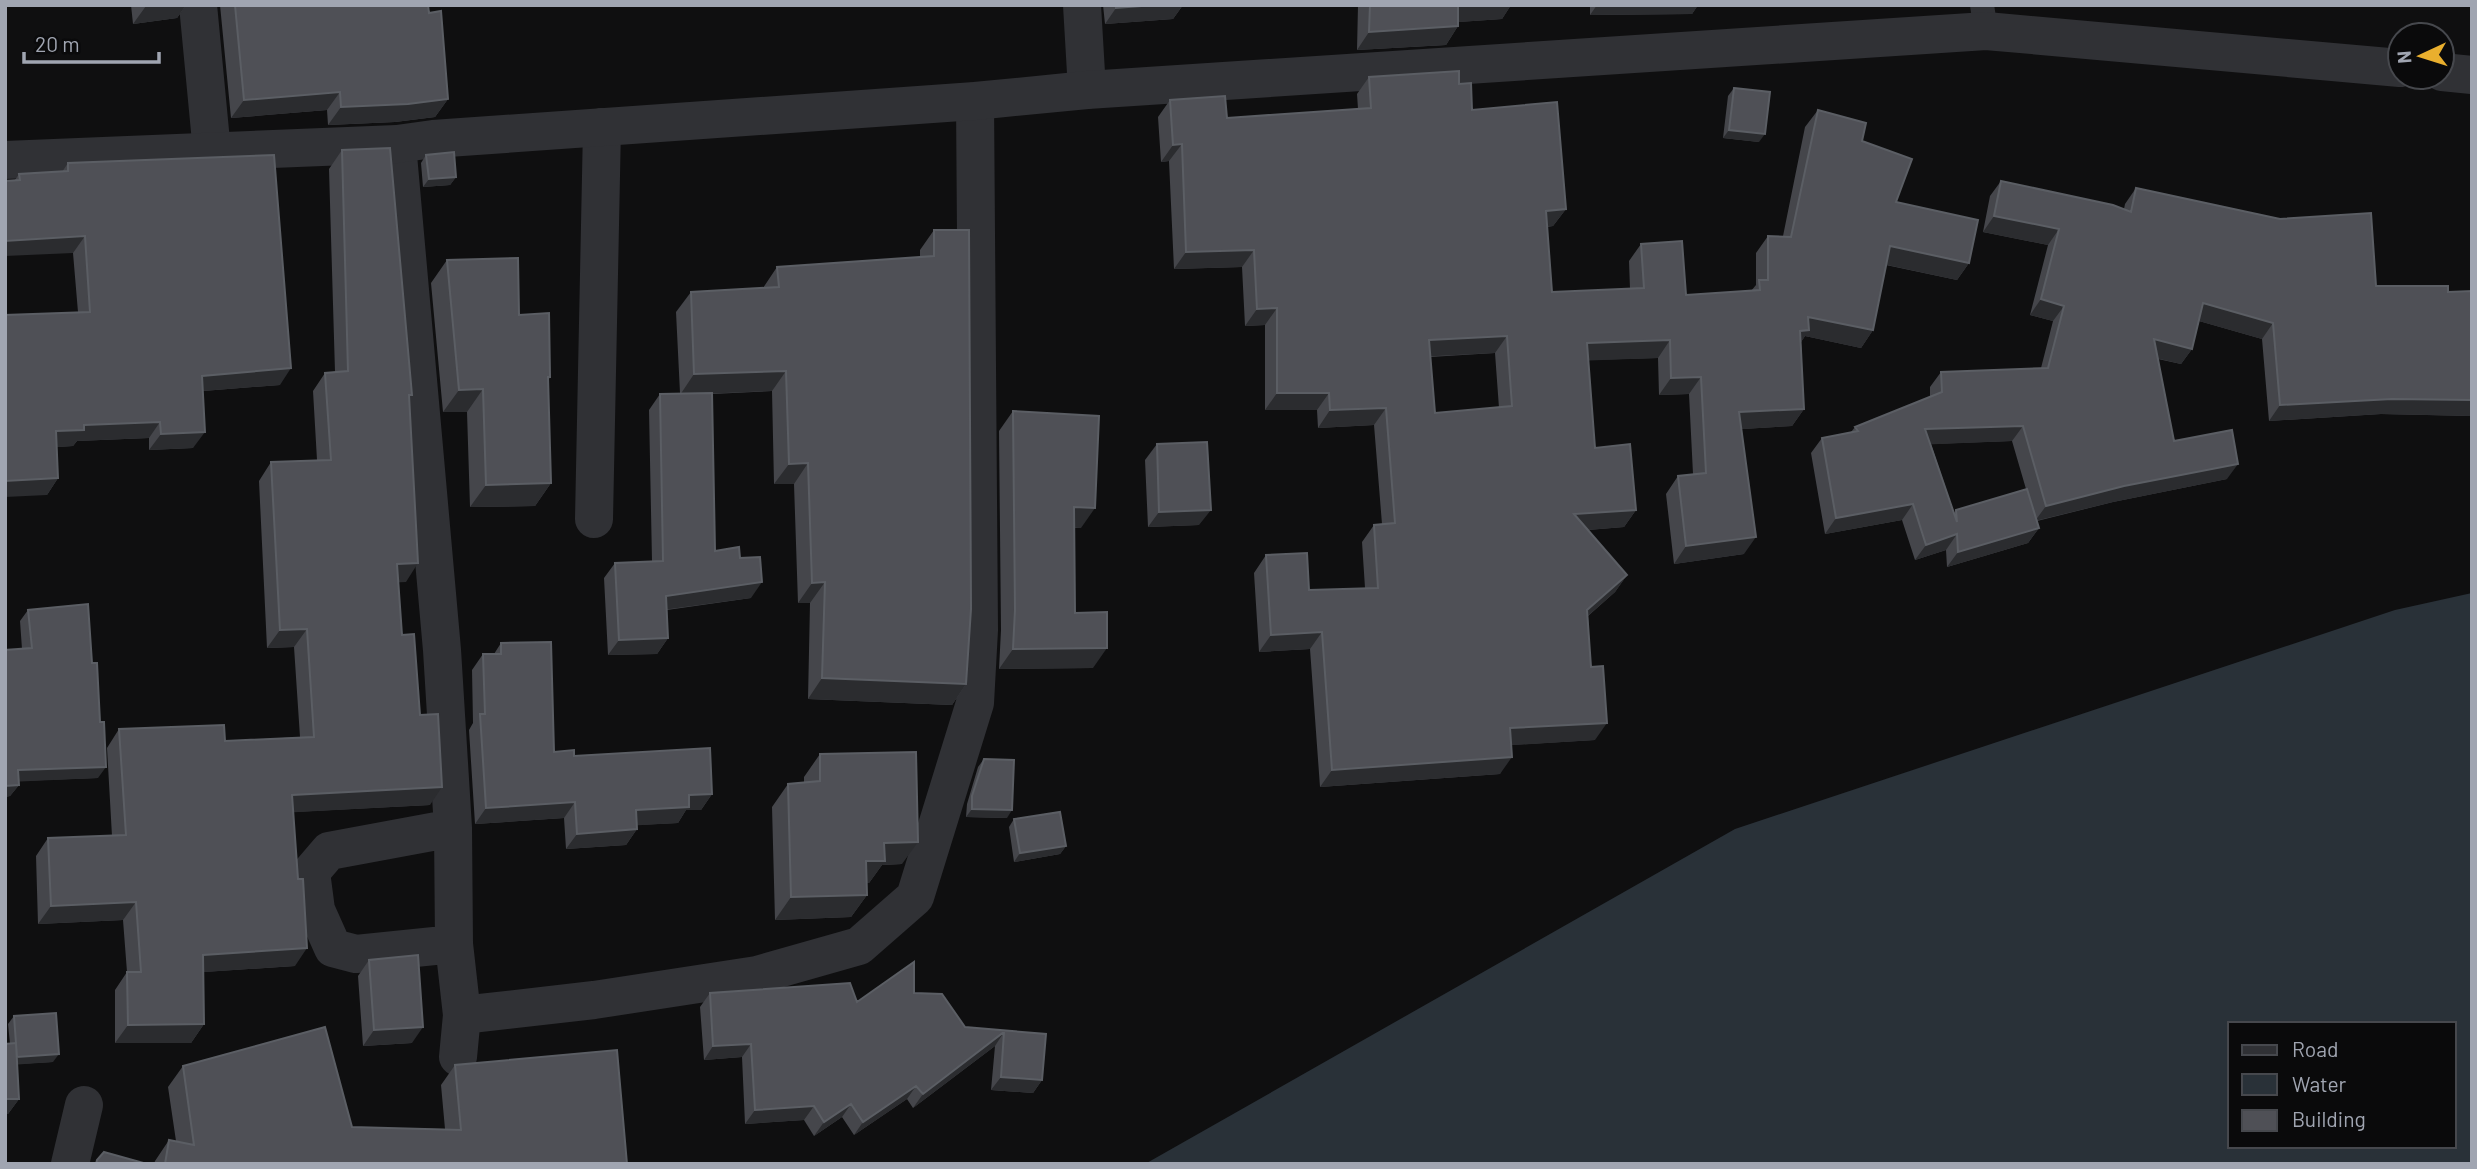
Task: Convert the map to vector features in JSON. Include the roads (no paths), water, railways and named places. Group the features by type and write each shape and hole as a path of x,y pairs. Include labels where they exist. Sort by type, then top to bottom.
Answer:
{"street":[{"path":"198,5 212,152"},
{"path":"1082,5 1087,90"},
{"path":"5,160 397,144 433,139 975,101 1984,18 2386,66"},
{"path":"462,1014 594,1000 757,975 859,946 915,897 975,703 979,630 975,101"},
{"path":"593,519 602,127"},
{"path":"397,144 442,650 453,828 454,944 462,1014 458,1057"},
{"path":"453,828 329,851 311,872 316,911 333,948 356,954 454,944"},
{"path":"71,1164 84,1105"}],"water":[{"path":"2472,593 2472,1164 1145,1164 1735,829 2395,610"}]}
